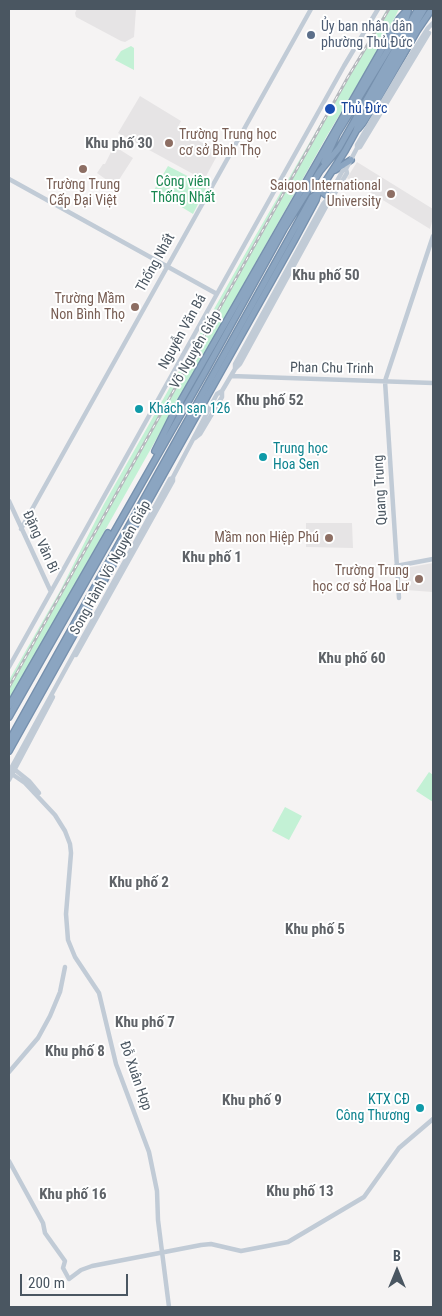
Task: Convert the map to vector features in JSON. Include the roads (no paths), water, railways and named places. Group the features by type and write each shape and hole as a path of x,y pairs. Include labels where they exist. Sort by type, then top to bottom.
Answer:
{"highway":[{"name":"Võ Nguyên Giáp","path":"9,717 284,229 320,170 337,134 405,22 408,9"},
{"name":"Võ Nguyên Giáp","path":"9,706 399,19 408,9"},
{"path":"355,128 418,9"},
{"path":"355,128 424,9"},
{"name":"Võ Nguyên Giáp","path":"320,170 355,128 368,116 417,31 432,9"},
{"name":"Võ Nguyên Giáp","path":"9,751 15,730 312,197 318,192 331,173 355,128"},
{"path":"331,173 351,160"},
{"path":"318,192 330,196"},
{"name":"Võ Nguyên Giáp","path":"12,741 294,242 316,200 318,192"},
{"path":"283,222 284,229"},
{"path":"266,252 273,249"},
{"path":"174,413 174,424"},
{"path":"156,448 163,444"}],"main road":[{"name":"Thống Nhất","path":"21,528 311,9"},
{"name":"Nguyễn Văn Bá","path":"9,667 339,74 378,9"},
{"name":"Song Hành Võ Nguyên Giáp","path":"10,770 29,744 63,677 66,665 170,479 173,478 193,440 200,434 222,397 222,391 240,364 327,205 330,196 335,193 347,173 346,169 357,148 360,148 378,119 433,24"},
{"path":"9,179 217,294"},
{"path":"385,381 433,236"},
{"name":"Phan Chu Trinh","path":"231,376 433,383"},
{"name":"Quang Trung","path":"385,381 399,598"},
{"name":"Đặng Văn Bi","path":"9,501 51,592"},
{"path":"396,566 433,559"},
{"name":"Song Hành Võ Nguyên Giáp","path":"9,780 10,770 64,674"},
{"name":"Đỗ Xuân Hợp","path":"10,770 29,781 46,802 60,822 70,848 66,914 68,940 75,957 99,993 116,1064 149,1152 157,1191 161,1252 169,1307"},
{"path":"9,1072 38,1038 50,1016 60,992 65,966"},
{"path":"9,1161 43,1223 45,1233 65,1261 63,1268 70,1279 81,1270 92,1266 161,1252 211,1244 240,1250 288,1242 364,1197 399,1148 433,1119"}],"railway":[{"path":"9,687 348,77 389,9"}],"place":[{"name":"Ủy ban nhân dân phường Thủ Đức","path":"311,35"},
{"name":"Thủ Đức","path":"330,109"},
{"name":"Trường Trung học cơ sở Bình Thọ","path":"169,143"},
{"name":"Trường Trung Cấp Đại Việt","path":"83,169"},
{"name":"Saigon International University","path":"391,194"},
{"name":"Trường Mầm Non Bình Thọ","path":"135,307"},
{"name":"Khách sạn 126","path":"139,409"},
{"name":"Trung học Hoa Sen","path":"263,457"},
{"name":"Mầm non Hiệp Phú","path":"329,538"},
{"name":"Trường Trung học cơ sở Hoa Lư","path":"419,579"},
{"name":"KTX CĐ Công Thương","path":"420,1108"}],"district":[{"name":"Khu phố 30","path":"119,144"},
{"name":"Khu phố 50","path":"326,276"},
{"name":"Khu phố 52","path":"270,401"},
{"name":"Khu phố 1","path":"212,558"},
{"name":"Khu phố 60","path":"352,659"},
{"name":"Khu phố 2","path":"139,883"},
{"name":"Khu phố 5","path":"315,930"},
{"name":"Khu phố 7","path":"145,1023"},
{"name":"Khu phố 8","path":"75,1052"},
{"name":"Khu phố 9","path":"252,1101"},
{"name":"Khu phố 13","path":"300,1192"},
{"name":"Khu phố 16","path":"73,1195"}],"park label":[{"name":"Công viên Thống Nhất","path":"183,190"}]}
